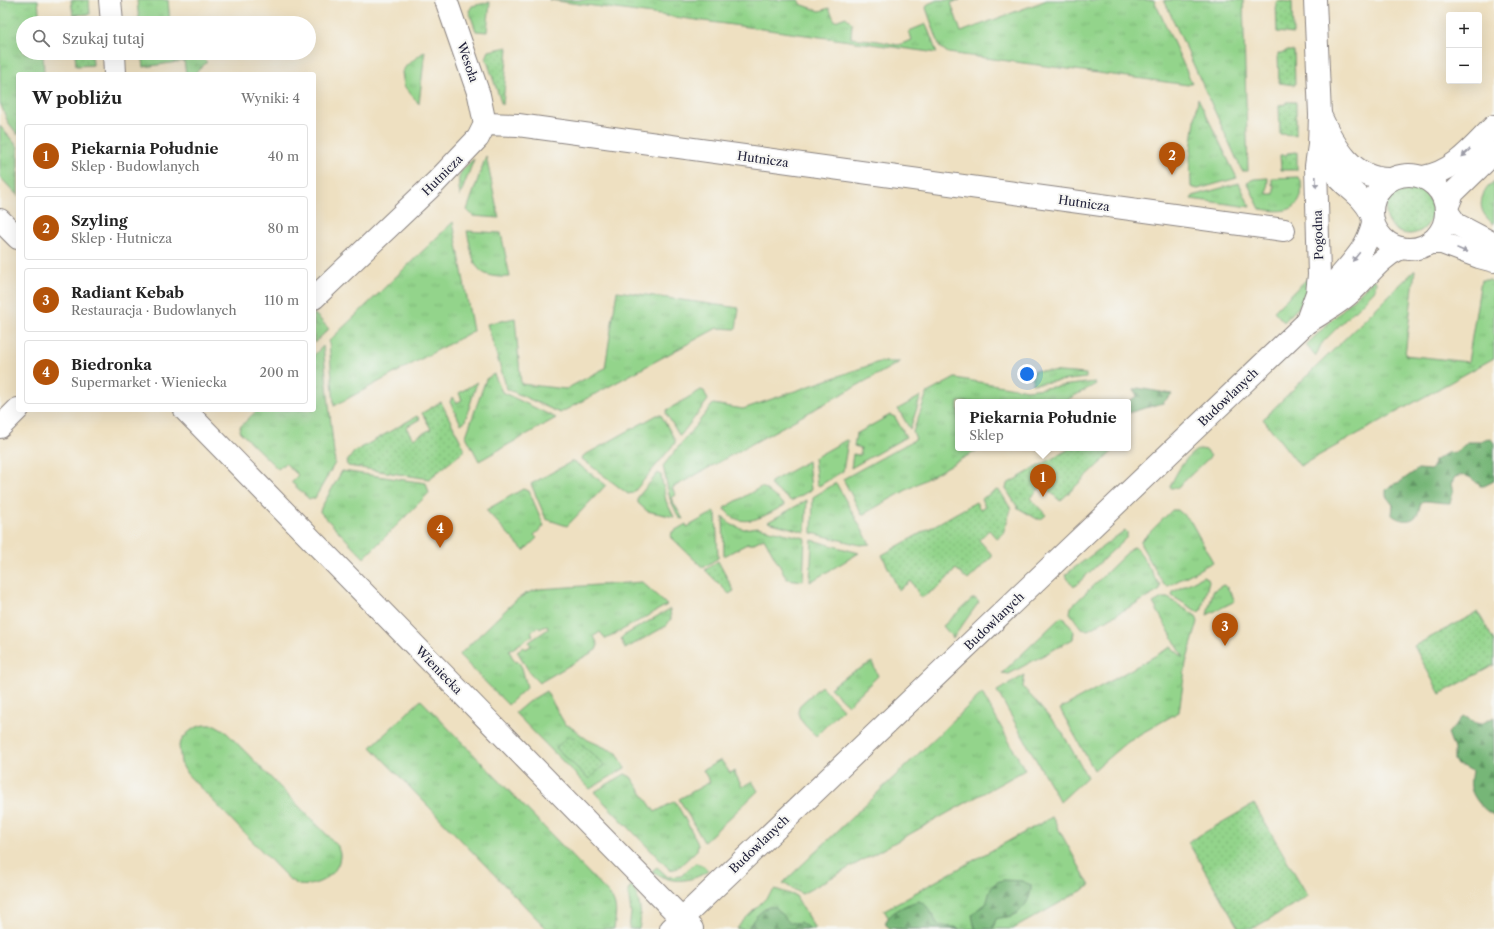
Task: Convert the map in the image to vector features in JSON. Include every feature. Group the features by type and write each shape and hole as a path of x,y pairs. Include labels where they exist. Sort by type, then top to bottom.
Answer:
{"street":[{"path":"110,0 111,16"},
{"name":"Wesoła","path":"446,0 479,95 485,124"},
{"name":"Pogodna","path":"1306,323 1317,293 1319,262 1316,166 1319,145 1320,115 1315,0"},
{"path":"114,60 115,72"},
{"name":"Pogodna","path":"1320,115 1333,141 1344,157 1369,176 1379,180 1390,179"},
{"name":"Hutnicza","path":"316,296 436,182 478,138 485,124 526,126 1284,230"},
{"path":"1423,177 1440,173 1454,165 1494,126"},
{"name":"Pogodna","path":"1319,145 1334,173 1362,199 1372,218"},
{"path":"1494,153 1453,193 1446,210 1442,229 1429,243 1411,249 1401,248 1390,244 1377,232 1372,218 1372,204 1378,190 1390,179 1401,175 1423,177 1440,190 1446,210 1456,224 1494,244"},
{"name":"Budowlanych","path":"1306,323 1332,286 1366,245 1370,235 1372,218"},
{"path":"0,220 16,236"},
{"path":"1429,243 1442,243 1494,261"},
{"name":"Budowlanych","path":"682,925 1306,323 1348,294 1382,259 1401,248"},
{"path":"0,427 16,411"},
{"name":"Wieniecka","path":"191,412 682,925"}],"green space":[{"path":"0,0 38,0 39,16 16,16 16,60 43,60 44,72 16,72 16,132 8,122 0,103"},
{"path":"71,0 89,0 90,14 73,15"},
{"path":"137,0 168,0 169,16 138,16"},
{"path":"550,0 799,0 800,4 820,11 829,8 835,21 846,17 852,23 851,38 898,45 912,40 909,31 926,24 937,53"},
{"path":"937,0 960,0 951,3 961,32 1047,0 1154,0 1192,83 1188,85 948,53 940,47 926,8 928,4"},
{"path":"1164,0 1243,0 1248,171 1242,171"},
{"path":"490,2 487,32 476,31 469,11 472,6"},
{"path":"1276,2 1292,2 1293,34 1277,32"},
{"path":"507,47 502,105 486,58 489,51"},
{"path":"425,51 419,104 404,86 402,72 407,65"},
{"path":"1285,51 1294,51 1295,85 1279,83 1278,53 1285,53"},
{"path":"76,60 93,60 93,65 76,66"},
{"path":"143,60 205,60 207,62 196,72 186,72 184,61 144,67"},
{"path":"1198,98 1237,178 1198,189 1191,187 1190,157"},
{"path":"1286,102 1296,102 1296,135 1280,134 1279,105 1286,104"},
{"path":"0,126 16,145 16,194 0,177"},
{"path":"1297,152 1297,170 1281,170 1280,155 1287,155 1287,153"},
{"path":"486,156 499,218 473,216 467,210"},
{"path":"474,159 460,196 460,174"},
{"path":"1298,177 1301,180 1301,196 1298,202 1290,209 1278,211 1260,209 1247,182 1254,179 1268,178 1267,194 1274,194 1272,178"},
{"path":"1494,181 1494,224 1484,214 1481,202 1485,191"},
{"path":"1239,183 1250,207 1191,199 1193,196"},
{"path":"1404,188 1414,188 1422,192 1428,198 1432,206 1432,216 1428,224 1422,230 1414,234 1404,234 1396,230 1390,224 1386,216 1386,206 1390,198 1396,192"},
{"path":"453,222 473,331 334,406 329,341"},
{"path":"467,231 501,233 510,277 488,275 477,266 471,252"},
{"path":"1415,270 1405,355 1468,362 1481,280 1490,280 1494,284 1494,358 1300,466 1263,419"},
{"path":"1312,274 1308,297 1284,322 1274,311"},
{"path":"1374,279 1376,282 1375,290 1323,342 1315,356 1306,345"},
{"path":"617,291 739,308 736,329 717,328 560,413 507,389 487,324 515,318 521,384 566,389 605,368"},
{"path":"316,315 329,329 316,341"},
{"path":"323,346 335,463 315,498 309,499 291,482 298,475 285,463 278,469 239,431 240,427 255,412 316,412 316,353"},
{"path":"879,362 900,362 672,488 676,495 671,498 683,519 679,518 670,499 663,466 713,404 743,409"},
{"path":"1034,370 1086,374 1086,378 1032,384"},
{"path":"494,374 502,392 556,418 479,461 466,436 486,379"},
{"path":"955,378 1027,390 1095,382 1096,384 1068,399 955,399 955,451 976,451 862,515 843,479 916,439 913,432 927,393"},
{"path":"477,382 465,421 461,424 450,402 452,397 456,403 462,400 459,393"},
{"path":"1138,388 1172,394 1163,403 1131,412 1131,400 1137,396 1134,390"},
{"path":"701,390 704,391 708,400 681,435 679,435 666,413 667,410"},
{"path":"921,396 910,429 898,409"},
{"path":"441,402 464,448 463,452 429,479 348,466 346,463 354,452 417,416 420,419 406,427 413,439 431,429 422,413"},
{"path":"657,415 661,415 675,440 675,443 633,493 628,494 582,459 583,456"},
{"path":"890,415 895,417 906,437 851,468 853,454 860,455 861,448 854,446 856,434"},
{"path":"1487,438 1491,439 1494,443 1494,481 1484,486 1480,486 1469,477 1455,477 1451,484 1453,493 1450,503 1423,501 1416,516 1409,520 1398,519 1392,515 1393,505 1386,496 1386,490 1391,485 1400,482 1418,469 1430,470 1433,468 1434,461 1447,453 1456,452 1468,442 1481,442"},
{"path":"846,440 848,441 843,471 819,486 817,484 814,458"},
{"path":"1200,449 1206,450 1211,456 1178,487 1170,487 1178,471 1186,460 1195,451"},
{"path":"1066,451 1113,451 1060,501 1043,485 1030,498 1046,515 1041,519 1037,519 1018,508 1006,489 1007,484"},
{"path":"808,461 811,490 791,501 770,485 771,482"},
{"path":"571,462 575,462 606,485 567,526 546,519 531,484"},
{"path":"342,471 426,483 429,493 364,558 320,512"},
{"path":"658,473 661,475 666,501 674,517 647,511 638,503 638,497"},
{"path":"836,483 870,544 860,545 812,533 813,497"},
{"path":"761,487 785,505 762,517 745,521 730,515 724,508"},
{"path":"523,489 529,491 544,526 534,535 537,538 524,551 486,510"},
{"path":"997,490 1000,491 1011,509 1003,534 997,539 989,530 979,540 993,556 968,580 956,569 940,586 921,598 911,581 898,590 882,555 976,502 980,509 985,506 981,499"},
{"path":"807,500 805,532 768,522"},
{"path":"1172,510 1178,510 1191,522 1213,562 1168,586 1164,585 1141,545 1141,541"},
{"path":"714,512 716,514 718,558 703,568 671,537 672,532 686,524 687,527"},
{"path":"723,517 732,525 744,529 757,527 805,538 803,581 787,579 764,538 750,545 749,543 724,556"},
{"path":"1125,530 1127,532 1127,537 1074,587 1065,575"},
{"path":"812,540 859,553 810,582"},
{"path":"1133,547 1137,548 1160,586 1159,591 1088,630 1081,628 1070,613 1071,607"},
{"path":"718,561 734,591 729,594 705,570"},
{"path":"1203,576 1208,578 1209,581 1201,611 1198,612 1172,596 1173,592"},
{"path":"642,582 667,605 606,639 600,632 594,636 598,645 596,650 539,683 529,672 517,651 523,647 525,649 531,646 529,642 548,629 547,625 540,629 538,627 531,632 533,635 509,651 515,662 518,661 522,668 527,687 508,705 459,655 515,601 525,594 539,589"},
{"path":"1223,585 1227,587 1235,601 1207,615 1213,591"},
{"path":"1162,598 1168,598 1196,616 1198,622 1186,663 1179,712 1128,741 1094,770 1060,709 1171,647 1184,658 1153,603"},
{"path":"972,599 976,599 979,602 953,638 943,626"},
{"path":"670,609 671,619 666,626 625,649 621,639 623,636"},
{"path":"1478,612 1494,641 1494,665 1440,694 1414,646"},
{"path":"1061,617 1065,618 1074,632 1073,639 1009,674 1002,673"},
{"path":"872,662 878,676 848,705 830,688 846,676"},
{"path":"1025,675 1023,687 1062,732 1087,777 1060,802 997,691"},
{"path":"821,686 843,709 816,736 802,722 798,714 798,709 800,705"},
{"path":"546,691 566,726 568,725 588,740 617,753 625,768 590,789 515,713 528,702"},
{"path":"982,693 1025,770 802,894 783,883"},
{"path":"421,700 609,894 615,906 616,915 614,929 547,929 371,747"},
{"path":"1464,716 1476,723 1481,724 1494,717 1494,815 1483,808 1472,792 1472,771 1457,765 1454,760 1454,749 1448,733"},
{"path":"204,725 215,725 224,730 338,846 340,855 339,862 332,874 320,882 306,885 299,885 289,879 187,774 181,763 179,745 189,732"},
{"path":"567,737 575,738 604,765 589,779 556,748"},
{"path":"721,760 730,773 734,771 742,787 752,781 758,791 704,842 679,799 710,782 703,770"},
{"path":"625,774 631,777 655,812 675,801 698,845 697,850 678,868 670,870 594,792"},
{"path":"1254,804 1308,896 1252,929 1239,929 1188,842"},
{"path":"1052,817 1090,886 1013,929 895,929 884,910"},
{"path":"695,863 703,866 708,871 687,880 672,880 652,871 657,867 668,877 681,876"},
{"path":"1003,880 1022,881 1031,885 1029,899 1023,908 1016,914 1009,917 996,919 993,929 975,929 972,915 986,904 990,889 994,884"},
{"path":"632,885 640,906 641,918 639,929 629,929 631,913 628,891"},
{"path":"775,889 796,896 815,929 737,929 741,923"},
{"path":"919,901 929,909 939,926 955,927 959,929 901,929 889,928 885,924 894,912 904,906"},
{"path":"768,907 776,907 786,919 792,923 800,922 810,929 748,929 756,916"}],"place":[{"name":"Szyling","path":"1172,175"},
{"name":"Piekarnia Południe","path":"1043,497"},
{"name":"Biedronka","path":"440,548"},
{"name":"Radiant Kebab","path":"1225,646"}]}
